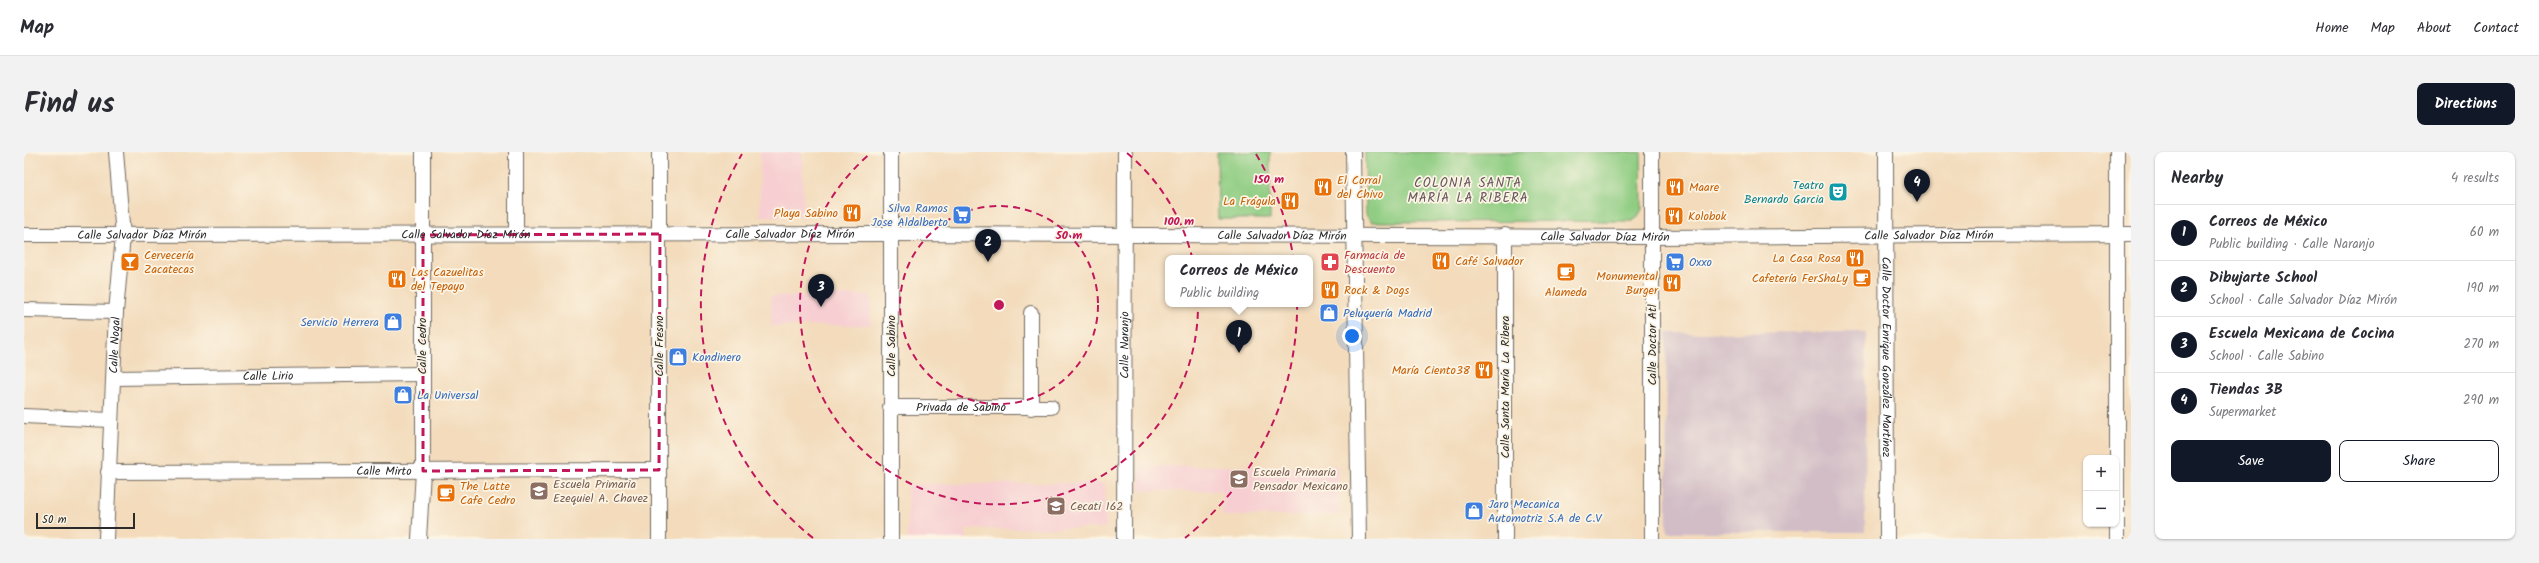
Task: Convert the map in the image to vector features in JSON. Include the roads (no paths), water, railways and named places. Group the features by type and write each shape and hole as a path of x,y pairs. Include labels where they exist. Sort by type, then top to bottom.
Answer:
{"street":[{"name":"Calle Nogal","path":"106,539 110,420 114,378 116,312 123,236 116,152"},
{"name":"Calle Cedro","path":"419,539 424,471 422,374 423,152"},
{"path":"516,152 516,234"},
{"name":"Calle Fresno","path":"659,152 659,539"},
{"name":"Calle Sabino","path":"891,152 890,407 892,539"},
{"name":"Calle Naranjo","path":"1124,539 1125,152"},
{"path":"1354,152 1353,235 1359,539"},
{"name":"Calle Doctor Atl","path":"1652,152 1652,539"},
{"name":"Calle Doctor Enrique González Martínez","path":"1886,152 1887,539"},
{"path":"2117,152 2117,539"},
{"name":"Calle Salvador Díaz Mirón","path":"24,235 423,236 516,234 1125,234 1651,237 2131,234"},
{"name":"Calle Santa María La Ribera","path":"1505,235 1505,539"},
{"path":"24,310 116,312"},
{"path":"1031,313 1031,408"},
{"name":"Calle Lirio","path":"114,378 422,374"},
{"name":"Privada de Sabino","path":"890,407 1050,408"},
{"path":"24,416 110,420"},
{"name":"Calle Mirto","path":"108,472 660,470"}],"place":[{"name":"El Corral del Chivo","path":"1323,187"},
{"name":"Maare","path":"1675,187"},
{"name":"Teatro Bernardo Garcia","path":"1838,192"},
{"name":"La Frágula","path":"1290,201"},
{"name":"Tiendas 3B","path":"1917,202"},
{"name":"Playa Sabino","path":"852,213"},
{"name":"Silva Ramos Jose Aldalberto","path":"962,215"},
{"name":"Kolobok","path":"1674,216"},
{"name":"La Casa Rosa","path":"1855,258"},
{"name":"Café Salvador","path":"1441,261"},
{"name":"Cervecería Zacatecas","path":"130,262"},
{"name":"Dibujarte School","path":"988,262"},
{"name":"Farmacia de Descuento","path":"1330,262"},
{"name":"Oxxo","path":"1675,262"},
{"name":"Alameda","path":"1566,272"},
{"name":"Cafetería FerShaLy","path":"1862,278"},
{"name":"Las Cazuelitas del Tepayo","path":"397,279"},
{"name":"Monumental Burger","path":"1672,283"},
{"name":"Rock & Dogs","path":"1330,290"},
{"name":"Escuela Mexicana de Cocina","path":"821,307"},
{"name":"Peluquería Madrid","path":"1329,313"},
{"name":"Servicio Herrera","path":"393,322"},
{"name":"Correos de México","path":"1239,353"},
{"name":"Kondinero","path":"678,357"},
{"name":"María Ciento38","path":"1484,370"},
{"name":"La Universal","path":"403,395"},
{"name":"Escuela Primaria Pensador Mexicano","path":"1239,479"},
{"name":"Escuela Primaria Ezequiel A. Chavez","path":"539,491"},
{"name":"The Latte Cafe Cedro","path":"446,493"},
{"name":"Cecati 162","path":"1056,506"},
{"name":"Jaro Mecanica Automotriz S.A de C.V","path":"1474,511"}],"district":[{"name":"COLONIA SANTA MARÍA LA RIBERA","path":"1468,190"}]}
